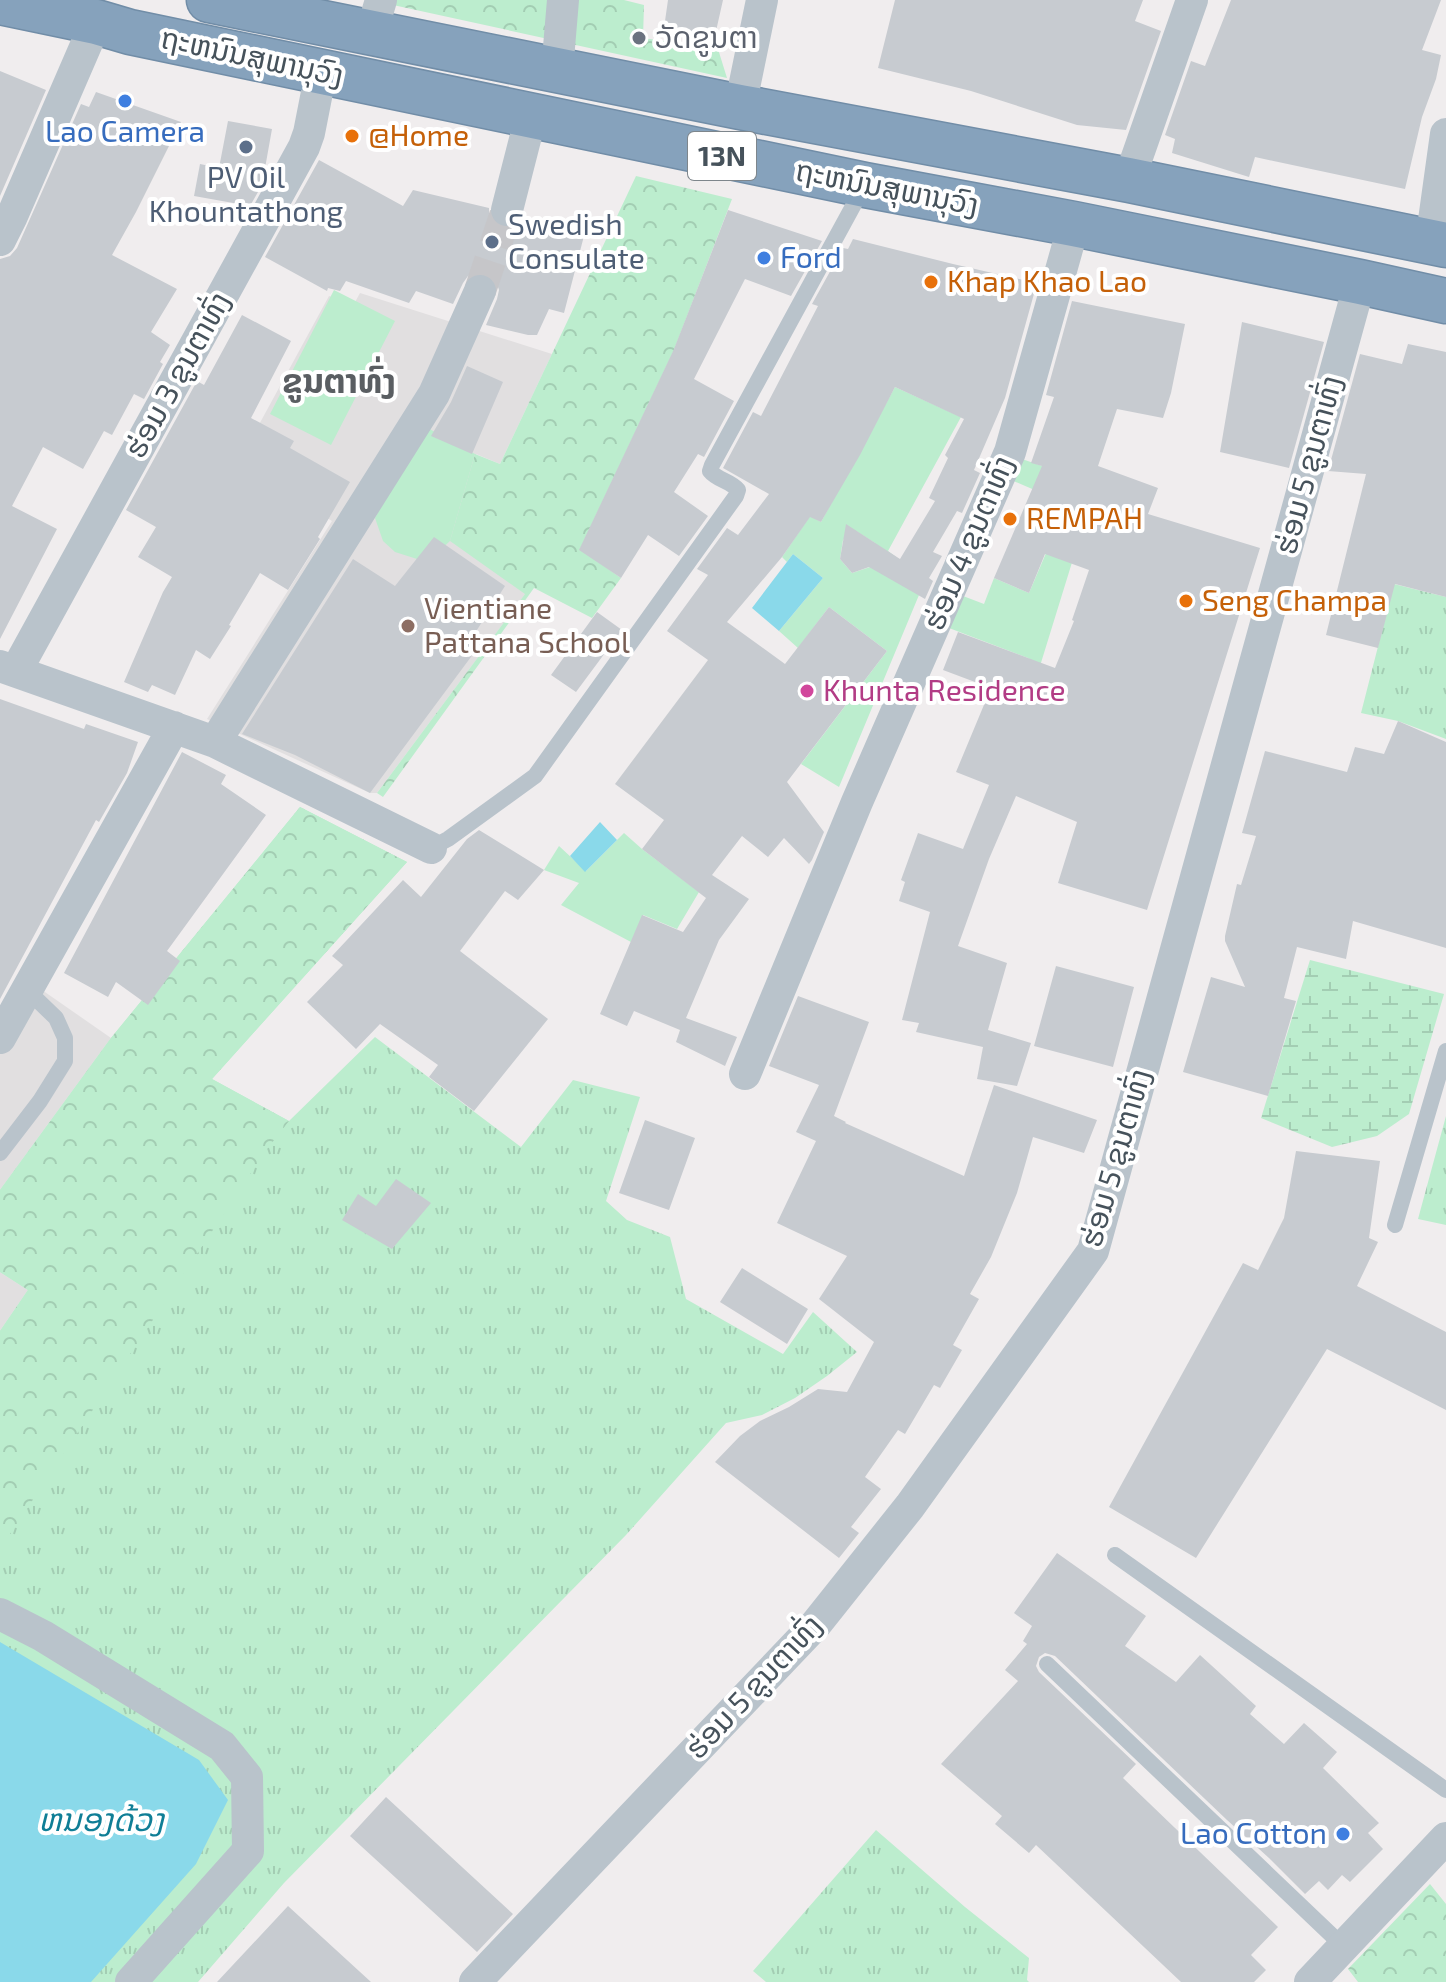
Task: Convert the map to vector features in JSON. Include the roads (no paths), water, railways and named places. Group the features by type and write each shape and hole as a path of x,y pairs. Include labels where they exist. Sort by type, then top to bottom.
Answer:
{"highway":[{"name":"ຖະຫນົນສຸພານຸວົງ","path":"209,0 376,17 557,71 1129,180 1439,244"},
{"name":"ຖະຫນົນສຸພານຸວົງ","path":"0,2 531,116 1446,301"}],"street":[{"path":"557,71 563,0"},
{"path":"740,107 762,0"},
{"path":"1129,180 1192,0"},
{"path":"0,240 96,22"},
{"name":"ຮ່ອມ 3 ຂູນຕາທົ່ງ","path":"8,668 304,147 321,72"},
{"path":"507,210 531,116"},
{"path":"1439,244 1446,134"},
{"name":"ຮ່ອມ 4 ຂູນຕາທົ່ງ","path":"745,1074 857,802 1010,452 1074,224"},
{"name":"ຮ່ອມ 5 ຂູນຕາທົ່ງ","path":"475,1982 816,1624 910,1506 1093,1251 1360,282"},
{"path":"215,742 434,394 480,291"},
{"path":"8,668 215,742 431,848"},
{"path":"0,1038 174,727"},
{"path":"0,1614 43,1636 222,1746 247,1777 248,1851 131,1982"},
{"path":"1310,1982 1446,1838"}],"lane":[{"path":"431,848 535,776 736,496 738,490 735,486 714,475 710,471 712,465 865,185"},
{"path":"0,1153 40,1101 65,1061 65,1038 56,1018 27,990"},
{"path":"1395,1225 1446,1051"},
{"path":"1115,1555 1446,1790"},
{"path":"1047,1664 1343,1946"}],"water":[{"path":"793,554 823,578 779,631 752,608"},
{"path":"600,822 617,840 585,872 570,856"},
{"name":"ຫນອງດ້ວງ","path":"0,1642 199,1760 228,1800 196,1864 91,1982 0,1982"}],"tunnel":[{"path":"480,291 507,210"}],"place":[{"name":"ວັດຂູນຕາ","path":"639,38"},
{"name":"Lao Camera","path":"125,101"},
{"name":"@Home","path":"352,136"},
{"name":"PV Oil Khountathong","path":"246,147"},
{"name":"Swedish Consulate","path":"492,242"},
{"name":"Ford","path":"764,258"},
{"name":"Khap Khao Lao","path":"931,282"},
{"name":"REMPAH","path":"1010,519"},
{"name":"Seng Champa","path":"1186,601"},
{"name":"Vientiane Pattana School","path":"408,626"},
{"name":"Khunta Residence","path":"807,691"},
{"name":"Lao Cotton","path":"1343,1834"}],"district":[{"name":"ຂູນຕາທົ່ງ","path":"339,381"}]}
